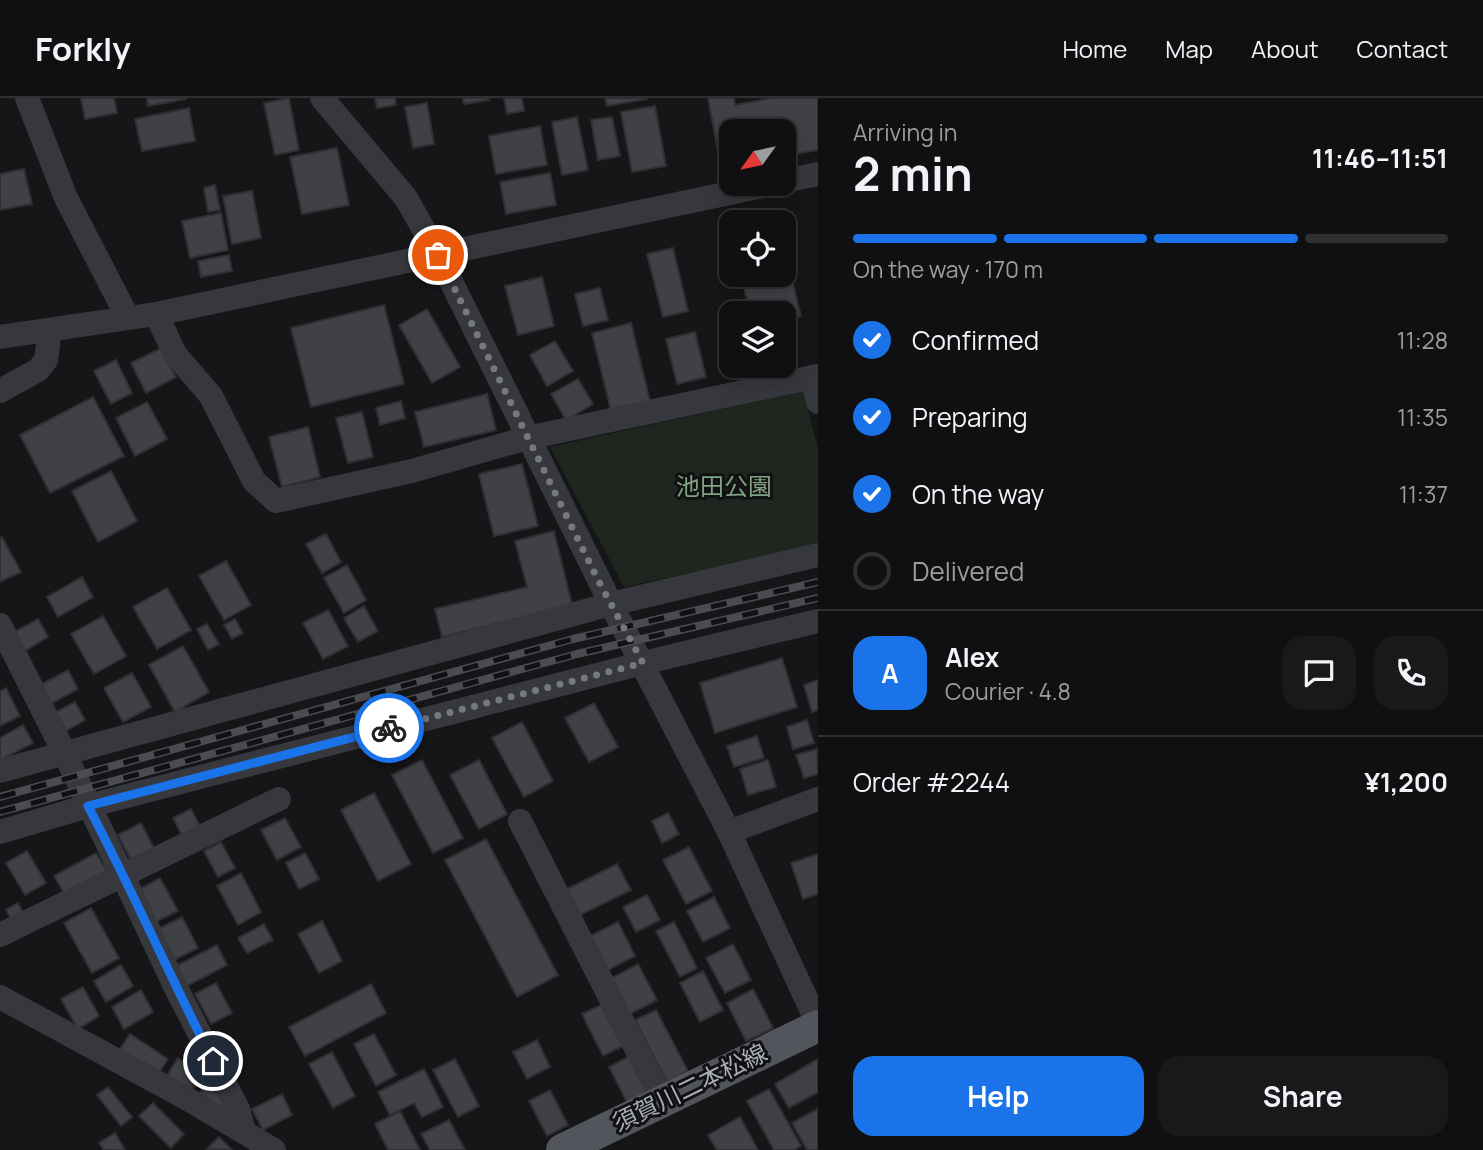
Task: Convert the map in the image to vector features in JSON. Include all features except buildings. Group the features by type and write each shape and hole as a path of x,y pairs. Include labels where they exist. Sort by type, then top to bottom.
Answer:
{"main road":[{"name":"須賀川二本松線","path":"562,1150 818,1025"}],"street":[{"path":"27,98 66,198 128,318"},
{"path":"322,98 406,198 438,255 527,438 729,832 818,1025"},
{"path":"796,179 818,174"},
{"path":"0,337 156,314 719,195"},
{"path":"156,314 175,354 211,396 254,481 276,501 412,471 527,438 815,377 818,402"},
{"path":"0,391 38,370 46,360 50,330"},
{"path":"0,771 611,604 818,555"},
{"path":"0,832 88,806 643,663 818,621"},
{"path":"0,625 64,752 176,988 238,1109 244,1132"},
{"path":"0,935 279,799"},
{"path":"729,832 818,799"},
{"path":"520,821 663,1101"},
{"path":"0,997 274,1150"}],"green space":[{"name":"池田公園","path":"803,391 818,449 818,545 624,587 550,447"}],"railway":[{"path":"0,797 573,639 818,582"},
{"path":"0,812 577,654 818,598"}],"way so far":[{"path":"389,728 643,663 598,580 438,255"}],"route":[{"path":"213,1061 88,806 389,728"}]}
